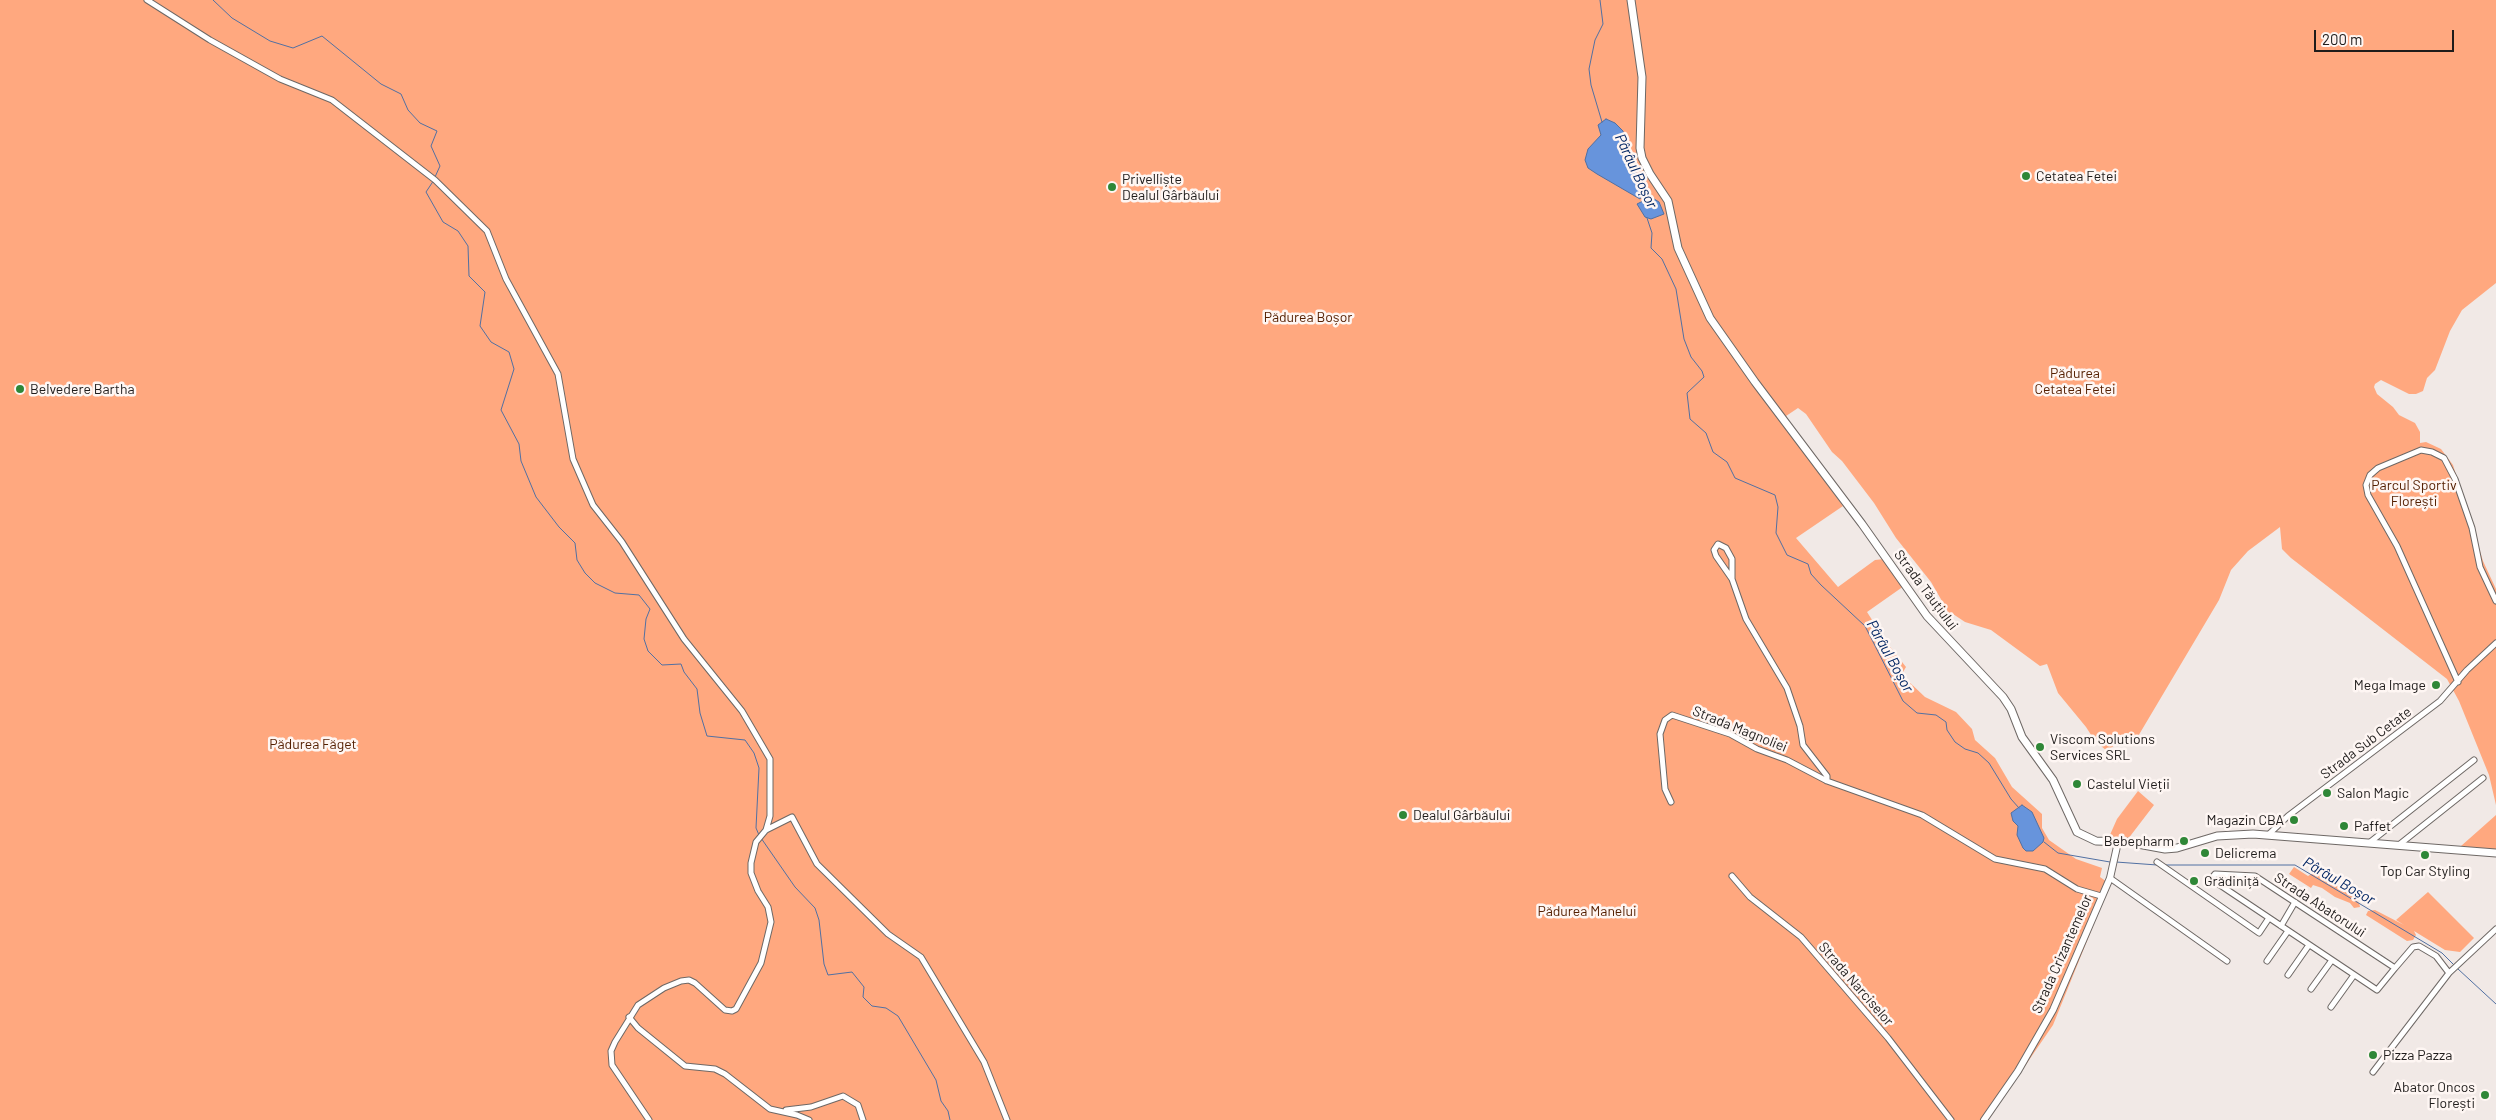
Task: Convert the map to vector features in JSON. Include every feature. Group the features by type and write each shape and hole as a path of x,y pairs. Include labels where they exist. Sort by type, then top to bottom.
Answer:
{"main road":[{"name":"Strada Tăuțiului","path":"1631,0 1642,77 1640,148 1642,158 1668,201 1678,248 1710,318 1755,382 1862,524 1927,616 2003,697 2011,709 2022,737 2053,780 2077,832 2096,841 2170,849 2226,835 2268,835 2496,853"}],"street":[{"path":"147,0 210,40 280,79 332,100 434,180 487,231 506,279 558,374 573,459 593,505 622,542 684,639 742,711 770,759 770,816 764,832 758,839 751,863 751,873 758,891 768,907 771,922 761,963 736,1009 732,1011 725,1010 698,985 686,980 664,988 638,1005 615,1042 611,1061 616,1073 649,1120"},
{"path":"2458,682 2397,546 2368,494 2367,482 2372,473 2422,450 2432,452 2444,458 2455,479 2472,528 2480,567 2496,601"},
{"path":"1732,578 1732,559 1726,548 1718,544 1714,550 1716,556 1732,578 1746,619 1787,688 1800,726 1803,745 1827,776 1827,780 1922,815 1995,860 2045,869 2077,889 2101,896"},
{"name":"Strada Sub Cetate","path":"2268,835 2288,816 2440,701 2496,643"},
{"name":"Strada Magnoliei","path":"1671,802 1665,789 1660,734 1665,720 1672,715 1730,734 1757,749 1787,760 1827,780"},
{"path":"2369,843 2474,760"},
{"path":"2400,844 2483,778"},
{"path":"764,832 792,817 814,859 823,871 888,934 921,956 984,1062 1007,1120"},
{"name":"Strada Crizantemelor","path":"1984,1120 2018,1071 2053,1010 2110,878 2119,844"},
{"path":"2157,862 2259,932 2270,918"},
{"name":"Strada Abatorului","path":"2395,968 2255,876 2215,874 2211,879 2377,990 2413,947 2419,946 2436,956 2451,972"},
{"name":"Strada Narciselor","path":"1732,876 1750,898 1801,937 1888,1038 1951,1120"},
{"path":"2110,878 2227,961"},
{"path":"2281,926 2295,902"},
{"path":"2372,1072 2451,972 2496,929"},
{"path":"2267,961 2288,930"},
{"path":"2288,975 2309,945"},
{"path":"2311,989 2332,960"},
{"path":"2331,1006 2354,975"},
{"path":"629,1017 638,1028 685,1066 715,1069 725,1074 766,1107 809,1120"},
{"path":"778,1111 811,1107 843,1096 858,1105 863,1120"}],"green space":[{"path":"0,0 2496,0 2496,283 2462,310 2450,331 2435,370 2427,378 2423,391 2409,394 2381,380 2374,387 2377,394 2393,407 2399,415 2415,423 2420,432 2420,443 2426,442 2441,449 2453,465 2483,561 2496,589 2496,805 2489,775 2459,701 2447,679 2291,558 2282,549 2280,527 2248,551 2231,570 2219,600 2137,738 2126,736 2107,751 2095,741 2058,693 2047,664 2040,666 1991,630 1965,622 1953,614 1945,622 1941,620 1946,608 1931,582 1896,538 1874,503 1842,461 1832,452 1806,414 1798,408 1780,420 1843,506 1796,538 1838,587 1875,560 1884,559 1904,586 1867,612 1887,643 1906,667 1903,672 1904,677 1925,697 1956,712 1972,729 1975,740 1995,758 2012,787 2042,814 2042,828 2049,840 2076,859 2102,868 2100,877 2110,884 2053,1025 1988,1120 0,1120"},
{"path":"2138,791 2154,805 2128,839 2109,837 2117,819"},
{"path":"2496,815 2496,851 2461,846 2478,831"},
{"path":"2294,867 2308,876 2320,869 2324,872 2328,884 2336,885 2352,896 2359,903 2360,907 2354,908 2350,903 2335,897 2322,888 2313,885 2311,888 2289,874"},
{"path":"2428,892 2474,938 2460,952 2445,950 2414,931 2416,935 2413,940 2407,941 2366,915 2368,911 2375,910 2404,925 2396,920"}],"water":[{"path":"1606,119 1615,123 1623,131 1627,156 1638,176 1642,177 1645,189 1640,199 1588,168 1585,160 1588,149 1601,135 1598,125"},
{"path":"1651,197 1659,202 1664,214 1651,219 1645,217 1637,204"},
{"path":"2022,805 2032,812 2044,838 2043,842 2033,851 2026,851 2023,848 2017,835 2018,826 2013,821 2011,813"}],"waterway":[{"path":"213,0 232,18 270,41 293,48 322,36 381,84 401,94 408,110 420,123 437,131 431,146 440,166 435,177"},
{"name":"Pârâul Boșor","path":"1600,0 1603,24 1595,40 1589,69 1591,85 1602,122"},
{"path":"434,180 426,192 443,222 458,231 468,246 469,276 485,292 480,326 491,342 509,352 514,369 501,410 519,444 521,461 536,497 559,527 575,543 577,560 585,573 595,583 615,593 639,595 650,609 646,619 644,639 648,651 662,665 681,664 684,672 697,689 700,713 707,736 745,740 754,753 759,768 756,828 759,835"},
{"name":"Pârâul Boșor","path":"1647,218 1652,233 1651,248 1662,259 1676,289 1684,339 1691,357 1702,371 1704,377 1687,393 1690,419 1706,433 1713,452 1727,462 1735,478 1775,495 1778,507 1776,533 1787,555 1808,564 1811,574 1821,585 1865,626 1903,701 1917,713 1936,715 1946,722 1947,730 1955,742 1965,749 1978,753 1989,763 2011,799 2019,808"},
{"path":"761,838 795,887 815,908 819,920 824,964 828,975 852,972 864,987 863,997 872,1006 886,1008 898,1016 936,1080 941,1101 948,1111 950,1120"},
{"name":"Pârâul Boșor","path":"2044,842 2058,853 2110,862"},
{"name":"Pârâul Boșor","path":"2116,862 2157,865"},
{"name":"Pârâul Boșor","path":"2166,865 2295,865 2442,953 2455,966"},
{"name":"Pârâul Boșor","path":"2458,969 2496,1004"}],"place":[{"name":"Cetatea Fetei","path":"2026,176"},
{"name":"Privelliște Dealul Gârbăului","path":"1112,187"},
{"name":"Belvedere Bartha","path":"20,389"},
{"name":"Mega Image","path":"2436,685"},
{"name":"Viscom Solutions Services SRL","path":"2040,747"},
{"name":"Castelul Vieții","path":"2077,784"},
{"name":"Salon Magic","path":"2327,793"},
{"name":"Dealul Gârbăului","path":"1403,815"},
{"name":"Magazin CBA","path":"2294,820"},
{"name":"Paffet","path":"2344,826"},
{"name":"Bebepharm","path":"2184,841"},
{"name":"Delicrema","path":"2205,853"},
{"name":"Top Car Styling","path":"2425,855"},
{"name":"Grădiniță","path":"2194,881"},
{"name":"Pizza Pazza","path":"2373,1055"},
{"name":"Abator Oncos Florești","path":"2485,1095"}],"park label":[{"name":"Pădurea Boșor","path":"1308,317"},
{"name":"Pădurea Cetatea Fetei","path":"2075,382"},
{"name":"Parcul Sportiv Florești","path":"2414,494"},
{"name":"Pădurea Făget","path":"313,744"},
{"name":"Pădurea Manelui","path":"1587,911"}]}
